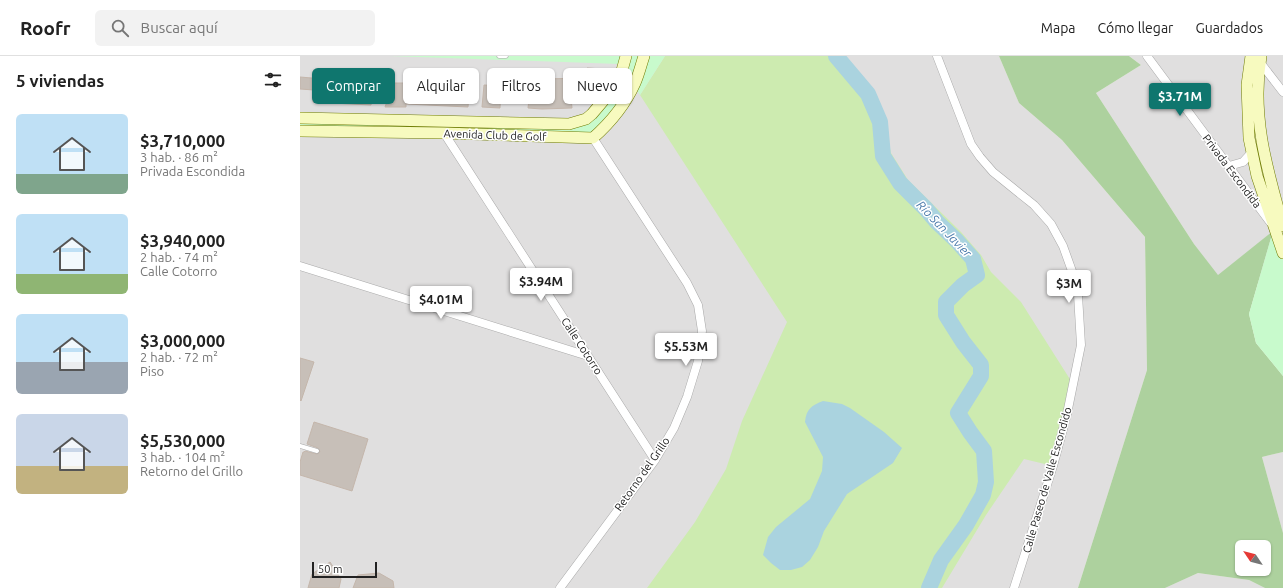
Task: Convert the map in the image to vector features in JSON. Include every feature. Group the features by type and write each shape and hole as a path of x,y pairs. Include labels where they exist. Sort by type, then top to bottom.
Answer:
{"street":[{"name":"Avenida Club de Golf","path":"301,118 568,124 586,119 592,114 614,88 621,74 626,56"},
{"path":"578,121 588,138 605,126 625,100 635,82 644,56"},
{"name":"Calle Paseo de Valle Escondido","path":"937,56 971,144 993,172 1034,205 1051,224 1063,246 1072,271 1078,295 1081,345 1067,414 1053,466 1014,588"},
{"name":"Privada Escondida","path":"1147,56 1229,166 1279,227 1283,239"},
{"path":"1257,58 1283,92"},
{"path":"1257,58 1248,85 1249,138 1257,176 1279,227"},
{"path":"1257,58 1258,113 1261,140 1283,254"},
{"path":"592,114 605,126"},
{"path":"301,118 301,131"},
{"name":"Avenida Club de Golf","path":"301,131 444,133 588,138"},
{"name":"Calle Cotorro","path":"444,133 655,460"},
{"name":"Retorno del Grillo","path":"560,588 655,460 674,428 698,361 702,331 698,305 687,283 588,138"},
{"path":"1229,166 1243,162 1252,152"},
{"path":"300,266 588,356"}],"lane":[{"path":"499,56 506,56"},
{"path":"300,446 317,451"}],"shaded area":[{"path":"300,56 999,56 1019,103 1062,140 1145,237 1147,370 1078,588 300,588"},
{"path":"1129,56 1283,56 1283,376 1258,282 1272,232 1218,276 1194,244 1096,93 1141,65"},
{"path":"1283,452 1283,533 1262,457"},
{"path":"1198,573 1249,580 1265,588 1165,588"}],"green space":[{"path":"390,56 665,56 640,95 634,86 632,89 632,68 618,68 619,64"},
{"path":"665,56 845,56 867,83 879,102 891,153 908,180 961,232 981,255 991,272 1021,302 1073,384 1053,466 1024,459 986,515 942,588 647,588 695,522 726,469 742,421 787,322 640,95"},
{"path":"999,56 1129,56 1141,65 1096,93 1194,244 1218,275 1273,231 1249,314 1256,343 1283,376 1283,452 1262,457 1283,533 1283,588 1265,588 1249,580 1198,573 1165,588 1078,588 1147,370 1145,237 1062,140 1019,103"},
{"path":"600,104 620,104 593,138 300,131 300,118 586,119"},
{"path":"1273,231 1283,259 1283,376 1256,343 1249,314"}],"water":[{"path":"823,401 842,404 850,408 884,432 902,448 893,463 847,494 824,531 818,547 810,560 802,567 791,570 780,570 763,555 768,537 776,527 810,499 822,471 823,457 805,422 810,408"}],"building":[{"path":"300,77 312,78 312,90 300,89"},
{"path":"563,78 563,104 572,104 572,108 528,108 528,104 555,104 555,79"},
{"path":"395,83 403,83 403,104 406,104 406,107 385,107 386,104 395,104"},
{"path":"484,85 487,85 487,104 500,104 500,108 482,107"},
{"path":"406,104 468,104 468,107"},
{"path":"300,358 314,362 301,401 300,400"},
{"path":"314,422 368,439 352,491 300,475 300,462 303,452 305,451 317,454 320,452 318,448 307,444"},
{"path":"330,562 341,579 339,588 308,588 312,574"},
{"path":"379,573 393,581 394,588 353,588 358,575"}],"waterway":[{"name":"Río San Javier","path":"836,56 868,94 880,122 883,156 900,183 973,259 977,275 963,285 946,302 946,315 963,342 981,365 981,376 958,413 984,451 986,482 983,495 966,525 941,560 929,588"}]}
